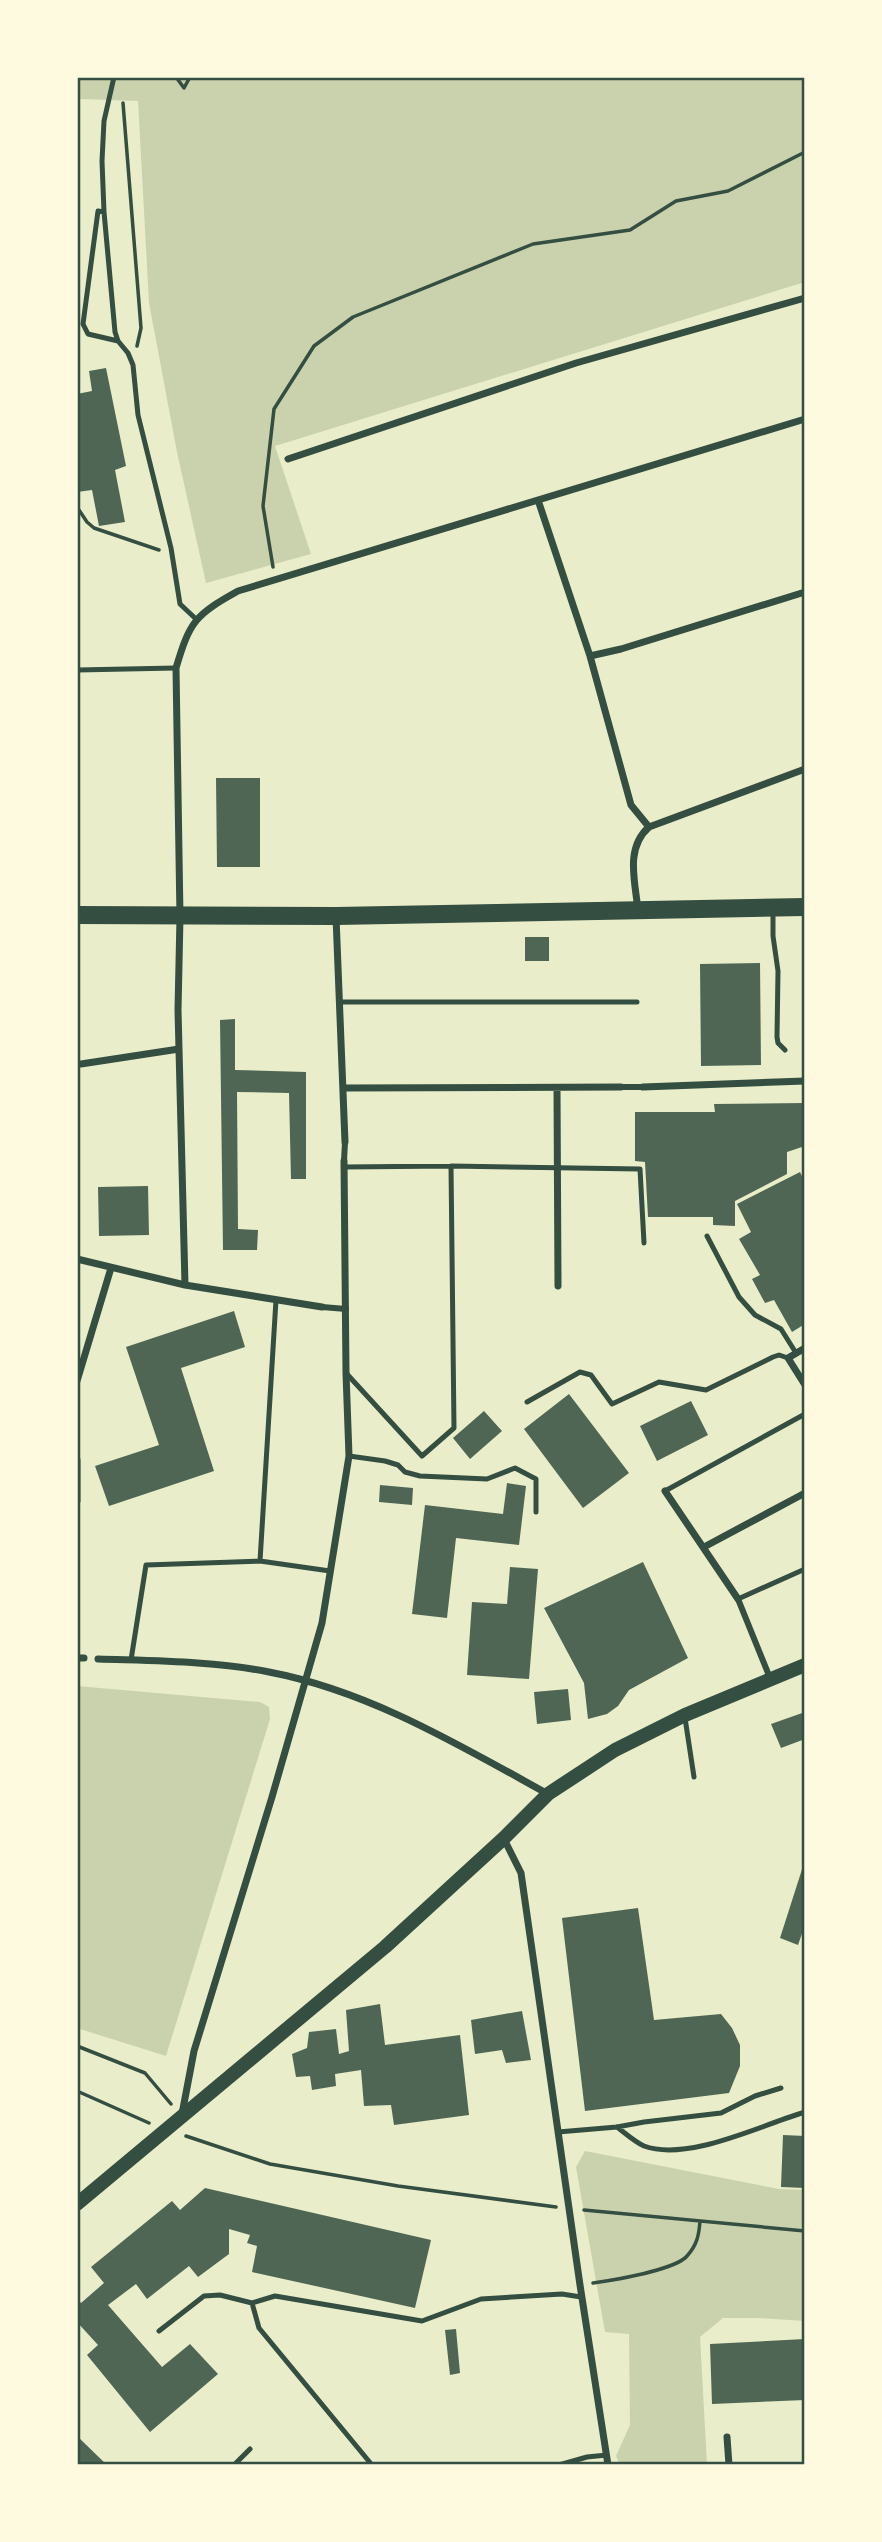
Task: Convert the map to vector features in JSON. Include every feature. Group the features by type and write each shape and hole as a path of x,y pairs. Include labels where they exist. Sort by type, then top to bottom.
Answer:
{"main road":[{"path":"77,915 336,916 805,907"},
{"path":"77,2204 385,1947 548,1794 615,1750 685,1715 805,1665"}],"street":[{"path":"288,458 576,363 805,298"},
{"path":"185,1285 179,1049 176,668 186,635 196,619 209,607 238,591 805,419"},
{"path":"538,500 590,656 631,805 649,827"},
{"path":"590,656 621,649 805,592"},
{"path":"638,910 633,854 638,837 649,827 805,769"},
{"path":"181,2117 194,2051 322,1623 349,1456 345,1142 336,916"},
{"path":"81,1064 179,1049"},
{"path":"343,1088 643,1087 805,1082"},
{"path":"557,1088 558,1286"},
{"path":"77,1259 185,1285 346,1309"},
{"path":"77,1381 111,1268"},
{"path":"805,1348 792,1355 805,1385"},
{"path":"77,1460 77,1496"},
{"path":"665,1491 738,1598 769,1678"},
{"path":"704,1547 805,1493"},
{"path":"80,1658 215,1665 270,1672 342,1692 429,1729 548,1794"},
{"path":"504,1838 521,1873 608,2465"},
{"path":"727,2437 729,2465"}],"lane":[{"path":"114,77 104,121 102,160 115,332 133,366 138,415 172,555 180,604 196,619"},
{"path":"104,212 98,211 83,324 88,334 118,341"},
{"path":"77,670 176,668"},
{"path":"773,908 772,936 778,971 777,1037 778,1043 785,1050"},
{"path":"340,1002 637,1002"},
{"path":"344,1164 640,1170 644,1243"},
{"path":"346,1373 422,1456 454,1428 451,1166"},
{"path":"527,1402 580,1372 591,1375 612,1404 659,1382 706,1390 773,1357 792,1355 781,1329 755,1315 739,1297 707,1236"},
{"path":"260,1561 276,1300"},
{"path":"665,1491 805,1414"},
{"path":"349,1456 385,1461 398,1465 405,1472 420,1476 487,1479 515,1468 536,1479 536,1512"},
{"path":"131,1660 146,1565 260,1561 330,1570"},
{"path":"738,1598 805,1569"},
{"path":"685,1715 694,1777"},
{"path":"558,2132 721,2113 755,2096 781,2088"},
{"path":"617,2127 643,2145 665,2150 692,2149 805,2112"},
{"path":"159,2331 204,2295 220,2295 252,2303 275,2296 422,2321 481,2299 562,2294 582,2297"},
{"path":"252,2303 259,2328 372,2465"},
{"path":"234,2465 250,2449"},
{"path":"559,2465 587,2457 607,2455"}],"path":[{"path":"176,77 184,88 190,77"},
{"path":"123,103 141,328 133,366"},
{"path":"275,580 263,506 274,409 314,346 353,317 520,249 533,244 631,230 676,201 728,191 805,152"},
{"path":"77,507 94,528 172,555"},
{"path":"77,2046 145,2073 181,2117"},
{"path":"77,2091 138,2120"},
{"path":"197,2139 270,2164 398,2186 546,2206"},
{"path":"606,2213 805,2231"},
{"path":"580,2285 641,2275 686,2259 698,2241 700,2221"}],"green space":[{"path":"77,77 805,77 805,282 275,446 311,554 206,583 177,452 149,303 138,101 79,99"},
{"path":"77,1686 260,1702 269,1707 270,1719 166,2056 77,2028"},
{"path":"585,2151 779,2189 805,2190 805,2321 723,2318 700,2337 707,2465 620,2465 616,2456 630,2425 629,2334 605,2332 576,2167"}],"building":[{"path":"106,368 126,466 115,470 125,522 99,526 92,490 77,492 77,394 92,391 89,371"},
{"path":"216,778 260,778 260,867 217,867"},
{"path":"525,937 549,937 549,961 525,961"},
{"path":"760,963 761,1065 701,1066 700,964"},
{"path":"235,1019 235,1070 306,1072 306,1179 291,1179 289,1093 237,1092 238,1229 258,1230 257,1250 223,1250 220,1020"},
{"path":"805,1103 805,1146 787,1152 787,1174 735,1201 735,1226 713,1225 713,1217 648,1217 645,1162 635,1161 635,1112 715,1112 714,1104"},
{"path":"800,1172 802,1176 805,1174 805,1324 792,1332 774,1300 765,1303 752,1279 760,1275 739,1239 751,1232 737,1204"},
{"path":"148,1186 149,1235 99,1236 98,1187"},
{"path":"234,1311 245,1347 181,1368 214,1471 109,1506 95,1466 159,1445 126,1347"},
{"path":"569,1394 629,1473 583,1508 524,1429"},
{"path":"691,1401 708,1435 657,1461 640,1426"},
{"path":"484,1411 502,1431 470,1459 453,1438"},
{"path":"507,1483 526,1486 519,1545 456,1538 447,1618 412,1614 425,1505 503,1514"},
{"path":"380,1485 413,1488 412,1505 379,1502"},
{"path":"643,1562 688,1658 629,1690 618,1706 607,1714 588,1719 584,1683 544,1608"},
{"path":"510,1567 538,1569 529,1679 467,1675 472,1602 507,1604"},
{"path":"568,1689 571,1720 537,1724 534,1692"},
{"path":"805,1712 805,1739 781,1748 771,1724"},
{"path":"805,1860 805,1925 798,1945 780,1938"},
{"path":"638,1908 654,2020 721,2014 740,2045 740,2066 729,2093 585,2111 562,1918"},
{"path":"380,2004 385,2045 460,2035 469,2115 394,2125 391,2105 364,2106 361,2070 335,2074 336,2086 312,2090 310,2076 296,2077 292,2054 307,2048 309,2032 336,2029 339,2054 349,2051 346,2010"},
{"path":"522,2011 531,2060 506,2063 502,2050 475,2054 471,2020"},
{"path":"783,2135 805,2136 805,2188 781,2187"},
{"path":"205,2188 431,2240 415,2308 252,2272 257,2246 247,2243 250,2235 229,2229 229,2254 198,2277 189,2266 147,2299 136,2284 108,2305 162,2367 190,2344 218,2374 150,2432 87,2355 98,2345 77,2322 77,2299 81,2303 104,2283 91,2267 172,2201 180,2210"},
{"path":"456,2329 460,2373 450,2375 445,2330"},
{"path":"805,2339 805,2400 712,2404 710,2344"},
{"path":"77,2436 107,2465 77,2465"}]}
